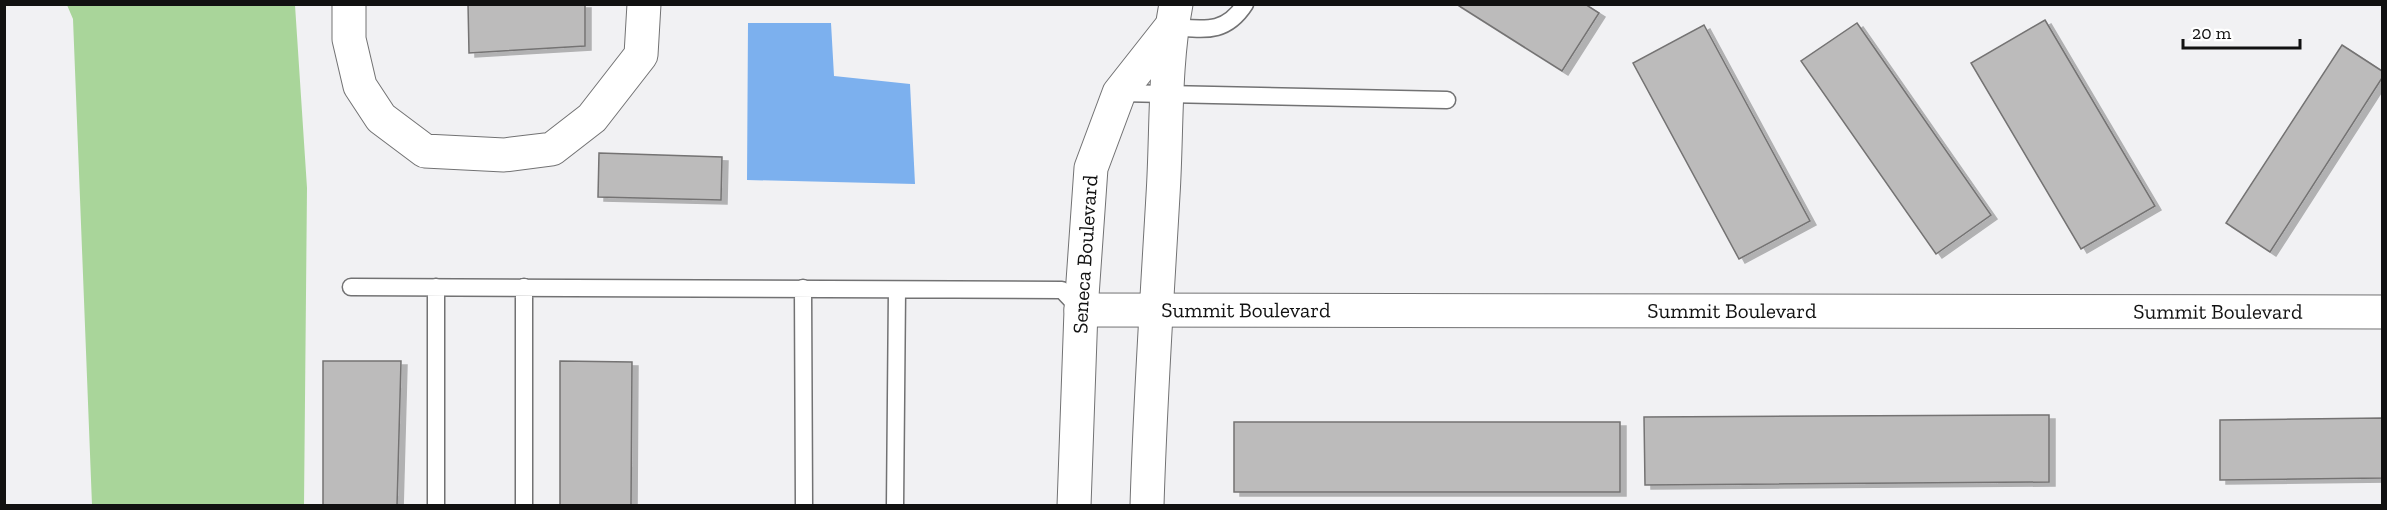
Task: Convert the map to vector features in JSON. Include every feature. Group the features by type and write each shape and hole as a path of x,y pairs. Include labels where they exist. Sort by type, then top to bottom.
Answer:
{"street":[{"path":"349,4 349,39 360,86 381,118 425,151 504,155 552,149 592,118 641,55 644,4"},
{"path":"1147,506 1155,310 1174,11"},
{"name":"Seneca Boulevard","path":"1074,506 1081,310 1091,168 1119,93 1174,11"},
{"name":"Summit Boulevard","path":"1081,310 2382,312"}],"lane":[{"path":"1174,11 1208,29 1229,24 1245,4"},
{"path":"1119,93 1447,100"},
{"path":"351,286 1062,290 1081,310"},
{"path":"436,287 436,506"},
{"path":"524,287 524,506"},
{"path":"803,288 804,506"},
{"path":"895,506 897,290"}],"green space":[{"path":"67,5 295,5 307,188 304,505 92,505 73,19"}],"water":[{"path":"748,23 831,23 834,76 910,84 915,184 747,180"}],"building":[{"path":"468,4 585,4 585,46 469,53"},
{"path":"1456,4 1585,4 1599,13 1562,71"},
{"path":"2045,20 2155,206 2081,249 1971,63"},
{"path":"1857,23 1991,215 1936,254 1801,61"},
{"path":"1704,25 1810,221 1739,259 1633,63"},
{"path":"2342,45 2382,71 2382,78 2270,252 2226,223"},
{"path":"599,153 722,157 721,200 598,197"},
{"path":"323,361 401,361 397,506 323,506"},
{"path":"560,361 632,362 631,506 560,506"},
{"path":"2049,415 2049,482 1645,485 1644,417"},
{"path":"2382,418 2382,478 2220,480 2220,420"},
{"path":"1234,422 1620,422 1620,492 1234,492"}]}
